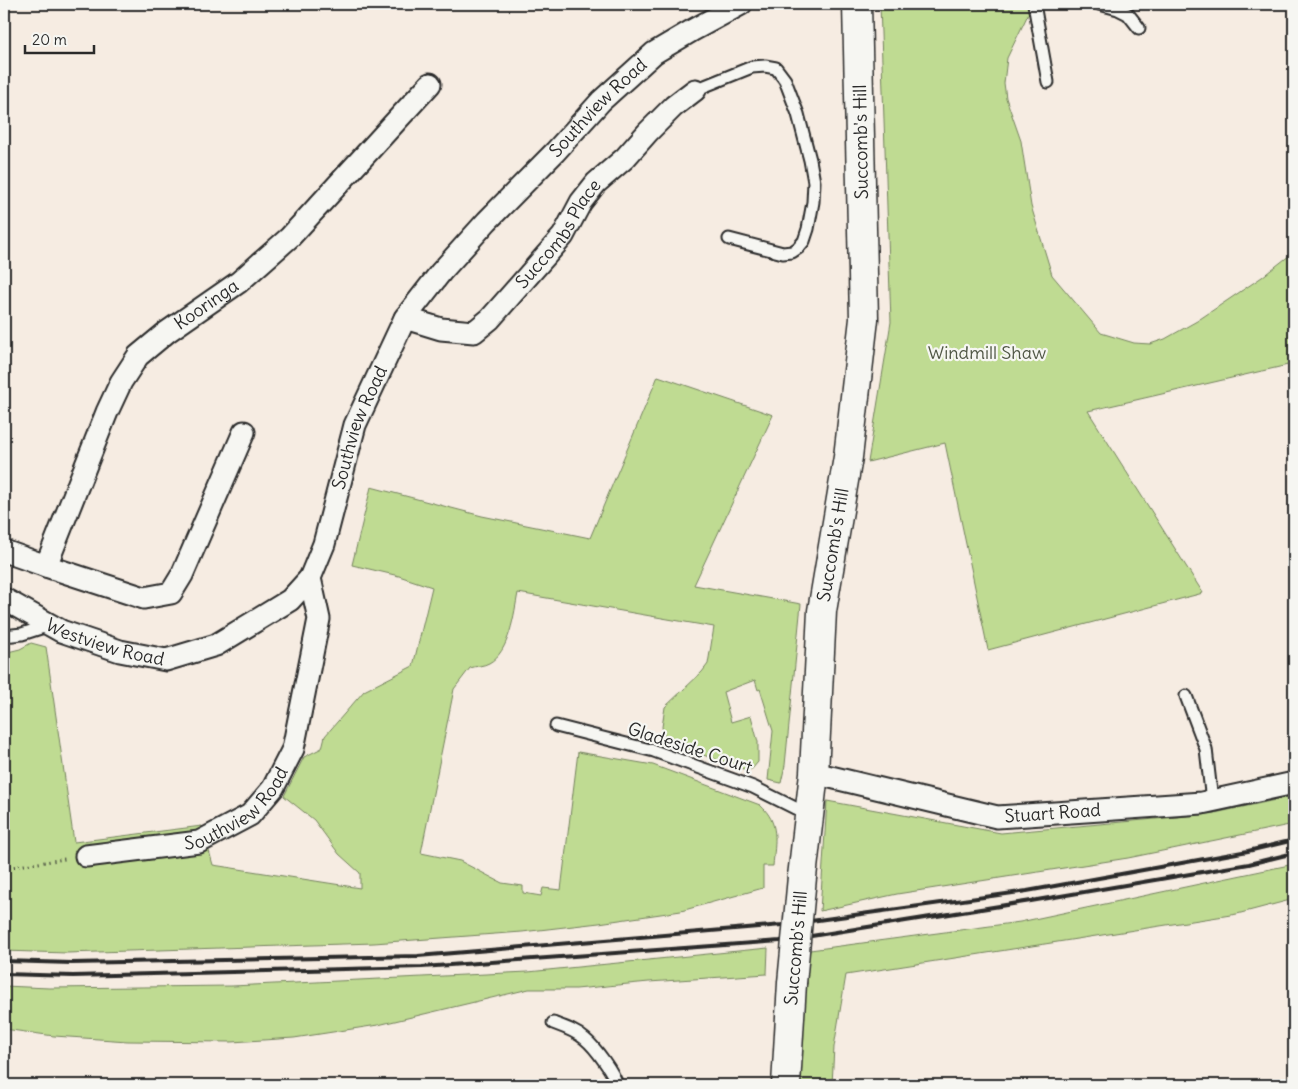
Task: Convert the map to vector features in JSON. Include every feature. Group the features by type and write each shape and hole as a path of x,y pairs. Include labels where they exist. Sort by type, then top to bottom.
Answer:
{"street":[{"name":"Southview Road","path":"86,856 199,842 250,815 273,788 293,750 319,619 310,578 324,544 355,425 405,318 441,272 487,221 601,101 654,53 741,4"},
{"name":"Succomb's Hill","path":"786,1085 792,982 814,773 822,610 848,458 864,319 857,4"},
{"name":"Kooringa","path":"46,566 107,412 121,382 138,356 168,332 239,282 290,237 430,84"},
{"name":"Succombs Place","path":"405,318 441,329 474,332 490,319 564,236 581,202 596,183 625,158 674,106 695,90"},
{"path":"4,551 144,598 170,593 182,575 244,432"},
{"name":"Westview Road","path":"4,599 61,631 120,651 166,660 216,645 290,600 310,578"},
{"name":"Stuart Road","path":"814,773 997,817 1212,801 1294,782"}],"lane":[{"path":"1034,4 1048,82"},
{"path":"1099,4 1128,14 1139,28"},
{"path":"695,90 752,67 765,66 776,68 785,80 810,160 814,182 813,202 808,229 804,241 798,248 792,252 783,253 729,238"},
{"path":"4,636 22,634 50,625"},
{"path":"1186,696 1206,749 1212,801"},
{"name":"Gladeside Court","path":"556,726 654,751 753,786 809,815"},
{"path":"553,1023 568,1028 585,1039 616,1080 617,1085"}],"path":[{"path":"4,868 86,856"}],"green space":[{"name":"Windmill Shaw","path":"880,4 1033,4 1007,58 1004,83 1006,98 1021,141 1031,206 1052,275 1101,333 1134,343 1150,344 1165,339 1197,321 1262,277 1294,252 1294,376 1288,365 1088,411 1203,593 988,650 945,443 868,462 891,322"},
{"path":"658,376 773,415 694,585 801,604 785,765 781,783 768,780 773,731 760,689 758,690 755,680 723,692 731,722 751,716 758,742 758,762 752,769 743,769 672,744 665,739 662,727 665,707 708,664 714,627 518,593 513,621 502,650 489,663 470,668 454,689 421,853 460,861 502,883 523,886 523,893 541,896 543,888 561,890 578,752 653,765 760,805 771,819 775,833 773,866 763,866 763,888 681,911 522,932 374,943 67,953 4,951 4,653 20,649 31,643 46,647 74,842 202,826 213,865 360,888 360,873 339,854 314,820 284,796 304,757 322,748 325,736 364,691 413,666 432,587 399,576 352,565 371,487 482,516 590,538"},
{"path":"1294,796 1294,824 1128,858 897,894 820,911 827,801 1001,833 1210,814"},
{"path":"1294,864 1294,899 1237,914 846,975 834,1047 832,1085 796,1085 803,984 810,950 1020,922"},
{"path":"768,948 767,974 576,989 529,989 378,1025 294,1038 232,1042 128,1041 54,1036 4,1029 4,986 49,988 232,986 528,972"}],"building":[{"path":"139,1080 157,1085 137,1085"}],"railway":[{"path":"4,961 72,963 418,956 782,925 1027,891 1248,851 1294,840"},
{"path":"4,974 73,976 422,967 780,941 1249,864 1294,853"}]}
